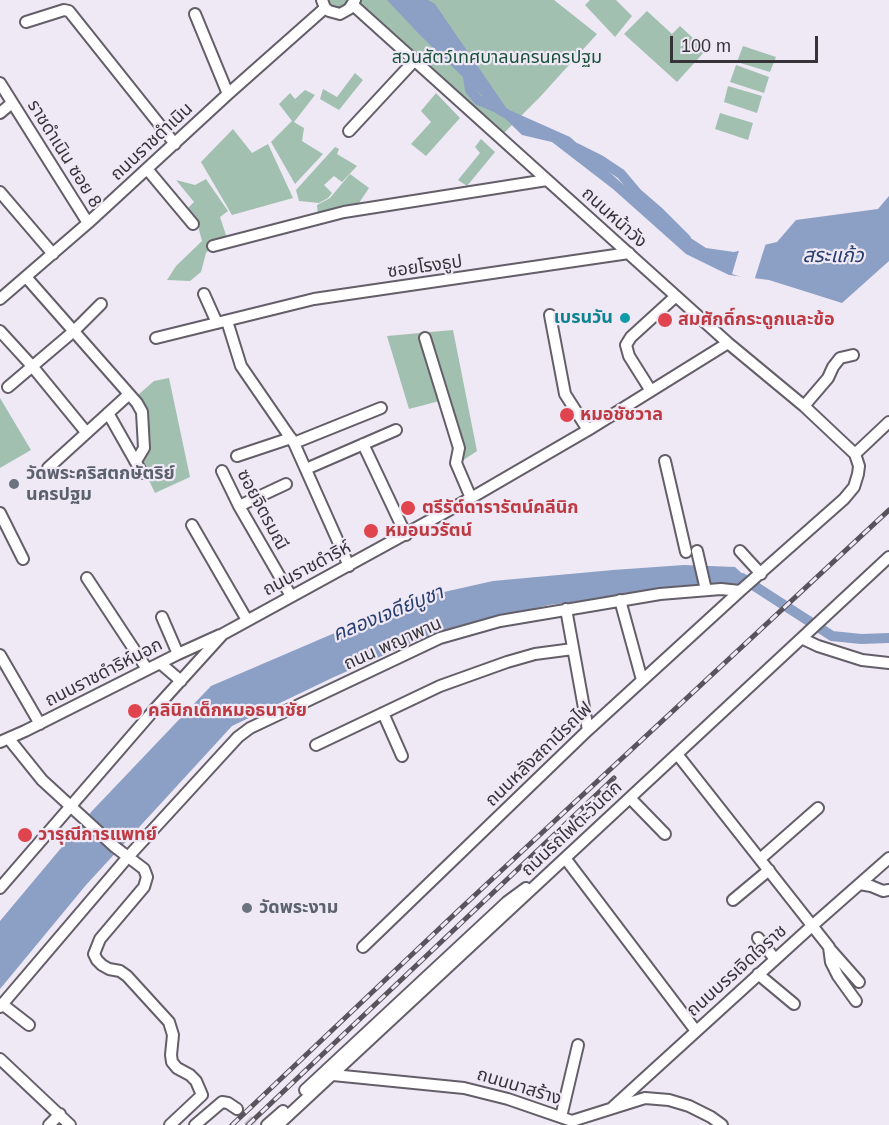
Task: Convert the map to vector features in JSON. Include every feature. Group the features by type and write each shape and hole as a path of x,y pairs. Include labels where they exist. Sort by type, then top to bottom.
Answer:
{"street":[{"name":"ถนนหน้าวัง","path":"324,4 334,13 340,14 354,3 414,61 728,343 804,406 855,454"},
{"name":"ถนนราชดำเนิน","path":"2,294 26,277 88,223 324,4"},
{"path":"26,22 64,10 69,11 175,144"},
{"path":"195,14 228,94"},
{"path":"349,131 414,61"},
{"name":"ราชดำเนิน ซอย 8","path":"0,83 88,223"},
{"name":"ราชดำเนิน ซอย 8","path":"0,112 12,103"},
{"path":"147,169 193,225"},
{"path":"213,246 344,212 547,180"},
{"path":"0,192 53,254"},
{"name":"ซอยโรงธูป","path":"156,338 314,300 628,253"},
{"path":"26,277 137,402 142,412 144,448 135,461"},
{"path":"204,294 222,322 241,366 293,440 349,566"},
{"path":"651,391 628,356 626,345 631,337 676,296"},
{"path":"9,387 74,331 101,304"},
{"path":"550,315 565,394 588,430"},
{"path":"0,331 86,432"},
{"path":"425,338 459,448 456,463 471,498"},
{"name":"ถนนราชดำริห์","path":"0,888 223,634 471,498 588,430 728,343"},
{"path":"804,406 828,378 840,358 853,355"},
{"path":"48,468 128,393"},
{"path":"237,456 293,440 381,408"},
{"path":"108,413 142,473"},
{"path":"742,590 844,499 854,487 858,474 859,466 855,454 889,422"},
{"path":"306,469 396,430"},
{"path":"363,444 406,535"},
{"path":"665,461 705,586"},
{"name":"ซอยจิตรมณี","path":"222,471 239,506 291,596"},
{"path":"239,506 286,484"},
{"path":"0,513 23,559"},
{"path":"192,525 248,620"},
{"path":"740,551 759,575"},
{"name":"ถนนรถไฟตะวันตก","path":"278,1125 889,557"},
{"path":"87,578 147,669"},
{"name":"ถนน พญาพาน","path":"1,1005 127,858 238,737 250,728 440,638 500,621 705,586 742,590"},
{"name":"ถนนหลังสถานีรถไฟ","path":"363,947 588,730 742,590"},
{"path":"620,600 642,680"},
{"path":"566,609 588,730"},
{"path":"162,617 178,654"},
{"name":"ถนนราชดำริห์นอก","path":"5,741 147,669 223,634"},
{"path":"803,639 862,660 889,663"},
{"path":"316,745 440,686 535,654 573,649"},
{"path":"0,655 40,724"},
{"path":"160,663 181,681"},
{"path":"382,713 402,756"},
{"path":"5,741 80,816 127,858 144,869 147,878 144,887 100,939 94,954 102,965 127,976 169,1022 174,1035 172,1062 177,1068 194,1077 202,1095 170,1125"},
{"path":"677,754 859,982"},
{"path":"630,798 665,834"},
{"path":"760,859 818,808"},
{"path":"565,858 696,1031"},
{"name":"ถนนบรรเจิดใจราช","path":"609,1110 889,858"},
{"path":"267,1125 507,902 552,870"},
{"path":"733,900 769,870"},
{"path":"860,884 883,891 889,890"},
{"path":"758,938 775,959"},
{"path":"829,947 831,962 856,1001"},
{"path":"758,975 794,1004"},
{"path":"1,1005 29,1025"},
{"path":"561,1117 578,1045"},
{"path":"0,1059 70,1125"},
{"name":"ถนนนาสร้าง","path":"333,1075 465,1088 561,1117 571,1123 585,1121 645,1098 669,1100 688,1106 722,1125"},
{"path":"195,1125 222,1102 237,1109"},
{"path":"49,1125 60,1114"}],"green space":[{"name":"สวนสัตว์เทศบาลนครนครปฐม","path":"328,0 554,0 597,34 499,138 349,5 342,10 329,4"},
{"path":"590,0 616,0 632,16 615,37 585,5"},
{"path":"647,11 672,34 680,26 706,50 677,82 624,34"},
{"path":"743,46 776,57 770,72 737,62"},
{"path":"736,65 769,77 764,93 730,82"},
{"path":"355,73 363,80 339,110 320,99 323,89 337,97"},
{"path":"728,86 762,96 757,113 724,102"},
{"path":"305,90 315,95 294,122 304,128 302,141 323,154 295,184 271,142 292,121 279,104 290,93 295,99"},
{"path":"436,93 460,118 426,156 411,144 431,122 421,111"},
{"path":"720,113 753,123 748,140 715,129"},
{"path":"233,129 252,153 268,144 293,198 232,215 201,162"},
{"path":"481,139 495,152 467,186 458,180 480,153 475,147"},
{"path":"335,147 339,149 337,154 357,166 342,182 334,176 324,185 332,193 328,198 319,203 299,201 296,190"},
{"path":"350,174 369,188 357,206 318,215 317,205 330,198"},
{"path":"206,179 228,211 220,217 227,238 215,243 206,253 201,272 190,281 167,280 176,266 202,241 198,226 186,210 194,202 176,180 195,185"},
{"path":"453,330 477,451 459,463 447,399 409,409 387,336"},
{"path":"169,378 190,477 155,493 140,462 148,450 148,415 138,395 154,381"},
{"path":"0,398 31,450 0,468"}],"water":[{"name":"สระแก้ว","path":"387,0 428,0 435,4 507,109 570,137 663,220 706,248 734,252 777,242 796,220 878,209 889,196 889,261 842,303 769,280 729,275 686,254 613,189 552,142 522,135"},
{"path":"684,565 735,567 749,580 741,586 687,587 549,605 434,633 334,677 232,726 86,885 0,989 0,921 92,811 211,686 351,626 435,594 493,581"}],"pier":[{"path":"766,243 754,281 732,274 740,247"}],"waterway":[{"path":"467,70 470,90 478,100 505,113"},
{"path":"576,148 621,174 637,193 686,239"},
{"name":"คลองเจดีย์บูชา","path":"742,578 832,636 861,639 889,638"}],"tunnel":[{"path":"237,1109 253,1125"}],"railway":[{"path":"232,1125 460,909 889,510"},
{"path":"248,1125 614,778"}],"place":[{"name":"เบรนวัน","path":"625,318"},
{"name":"สมศักดิ์กระดูกและข้อ","path":"665,320"},
{"name":"หมอชัชวาล","path":"567,415"},
{"name":"วัดพระคริสตกษัตริย์ นครปฐม","path":"14,484"},
{"name":"ตรีรัต์ดารารัตน์คลีนิก","path":"408,508"},
{"name":"หมอนวรัตน์","path":"371,531"},
{"name":"คลินิกเด็กหมอธนาชัย","path":"135,711"},
{"name":"วารุณีการแพทย์","path":"25,835"},
{"name":"วัดพระงาม","path":"247,908"}]}
